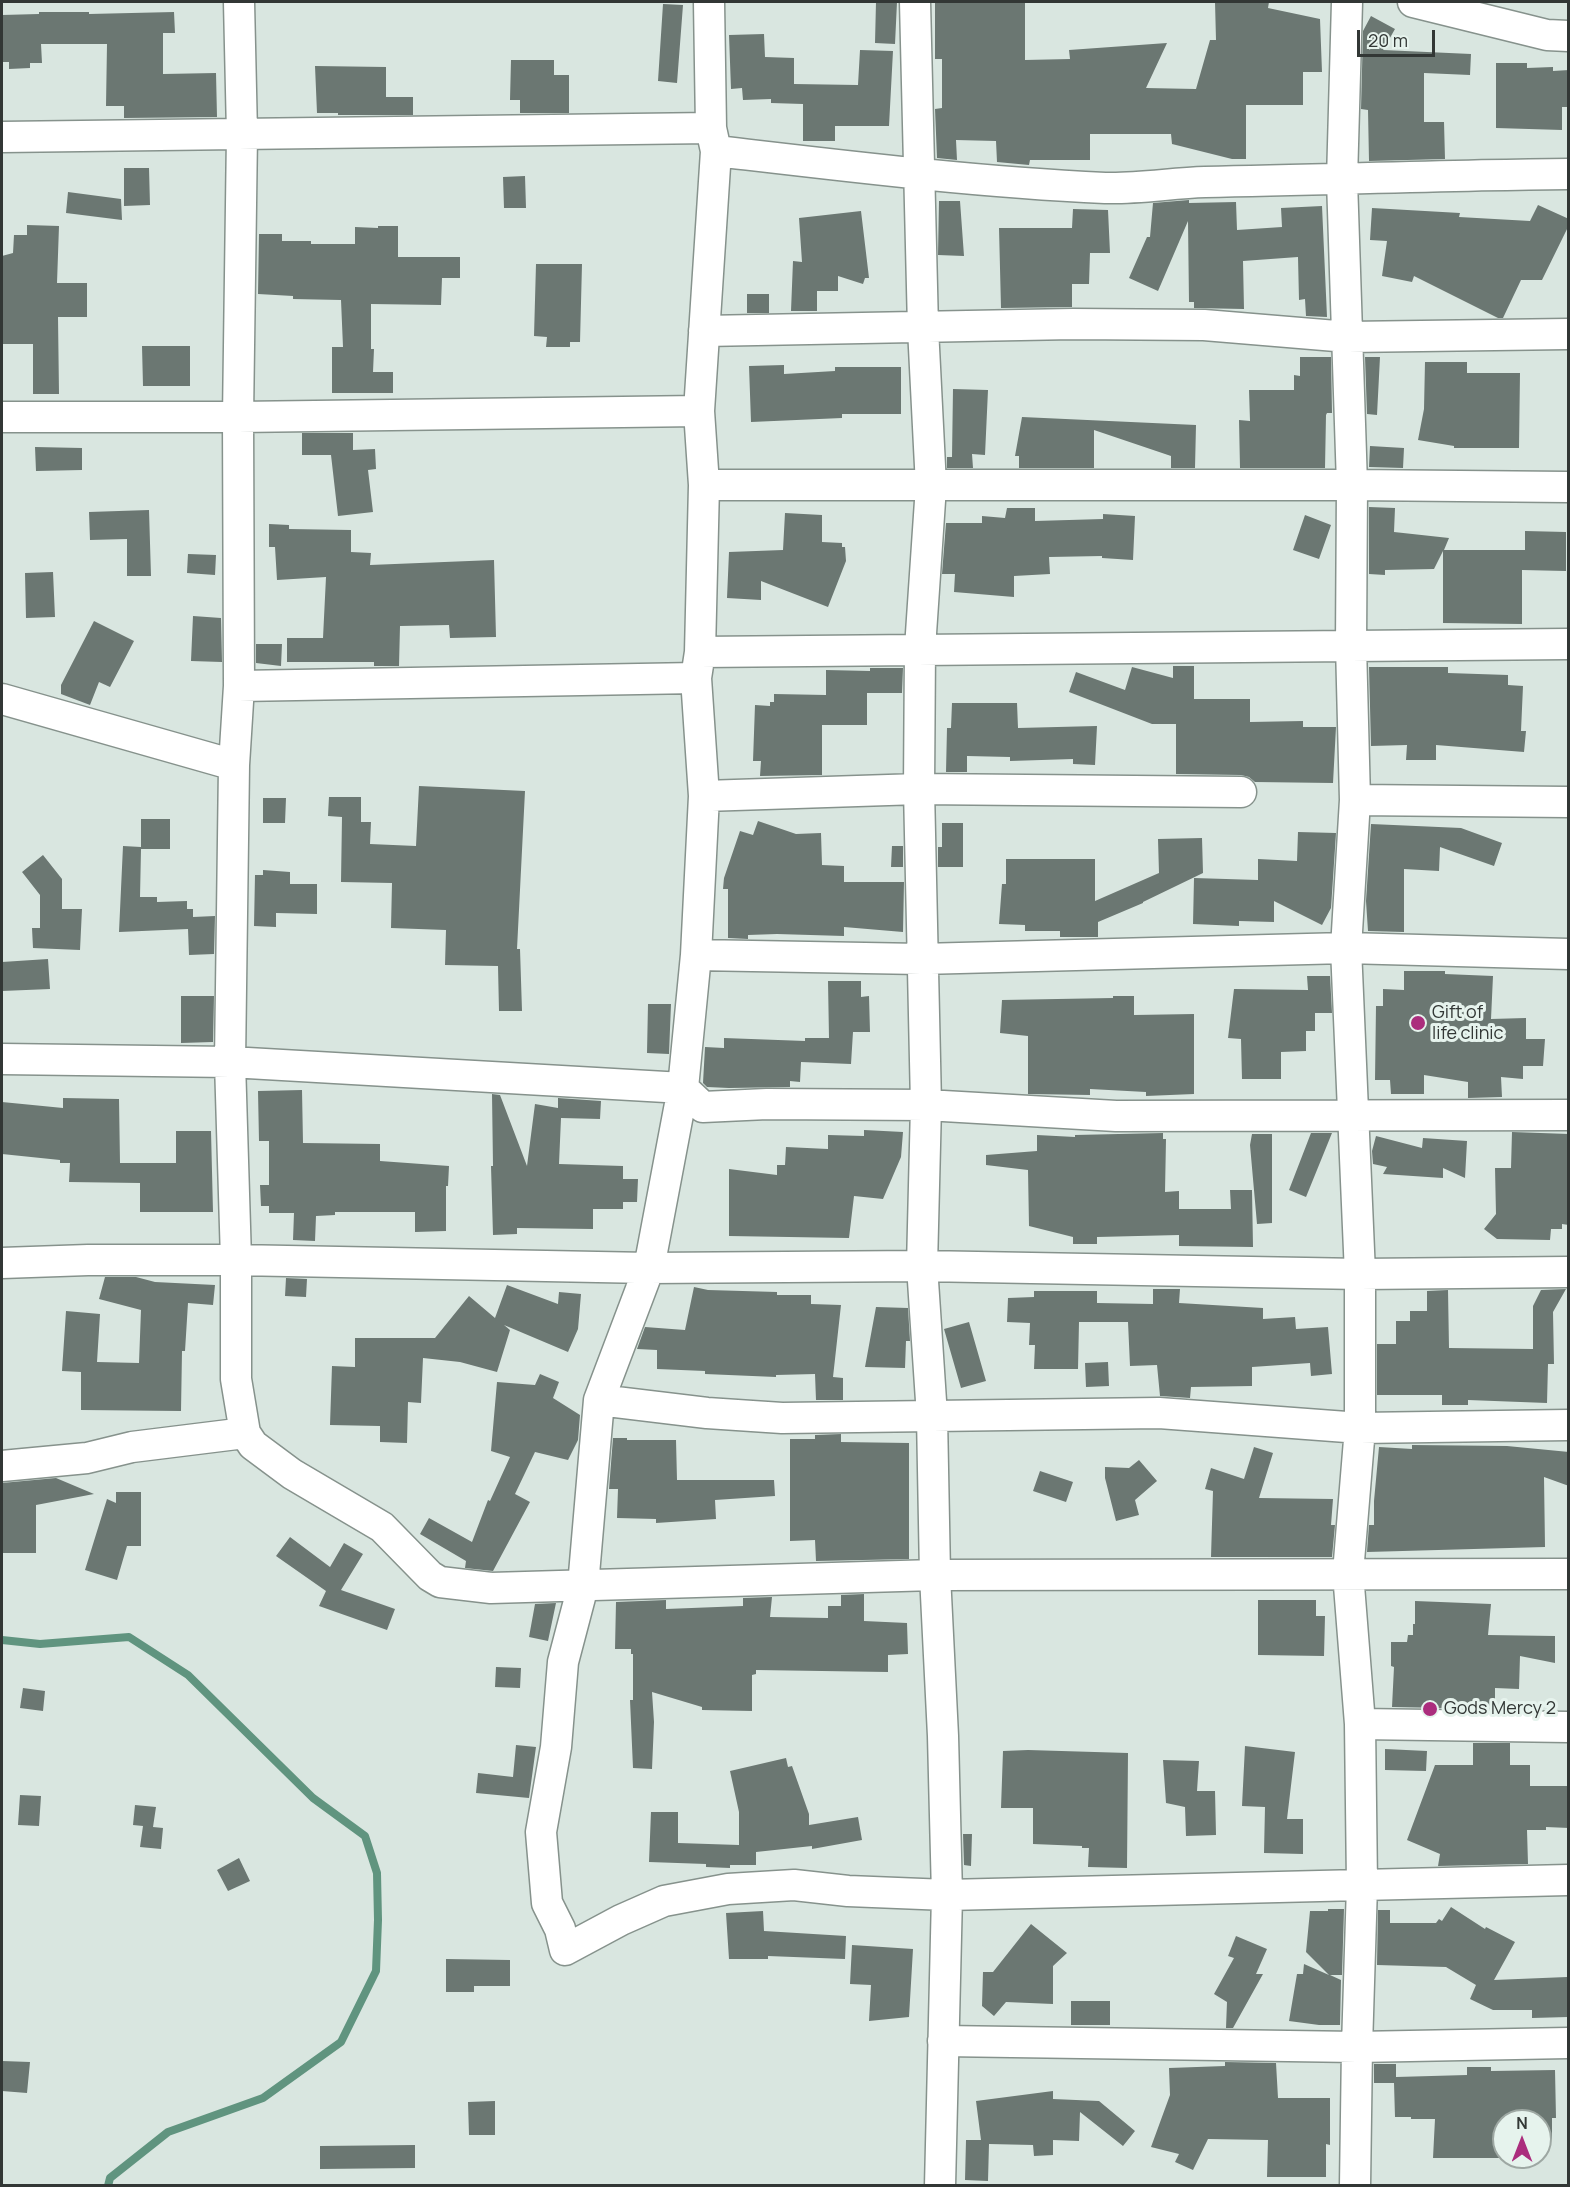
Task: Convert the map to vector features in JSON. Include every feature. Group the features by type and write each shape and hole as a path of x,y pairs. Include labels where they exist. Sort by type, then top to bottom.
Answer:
{"street":[{"path":"239,2 242,134 238,417 239,686 234,765 230,1062 236,1260 236,1379 245,1433 253,1445 292,1474 382,1527 430,1576 440,1582 491,1588 935,1575 1569,1574"},
{"path":"710,2 713,139 699,411 704,485 698,665 704,796 696,955 684,1088 649,1268 599,1400 583,1586 563,1662 556,1747 541,1832 547,1903 560,1929 565,1950 621,1920 664,1901 728,1889 794,1885 848,1891 947,1894 1569,1880"},
{"path":"915,2 923,328 931,486 921,648 919,789 926,1105 922,1266 932,1416 935,1575 943,1736 947,1894 940,2186"},
{"path":"1347,2 1342,180 1352,485 1351,645 1355,800 1346,948 1360,1274 1360,1428 1348,1574 1359,1724 1362,1885 1356,2047 1355,2186"},
{"path":"1413,2 1547,35 1569,36"},
{"path":"2,137 242,134 713,139 919,175 1108,188 1190,183 1569,174"},
{"path":"704,331 1073,324 1204,325 1348,337 1569,334"},
{"path":"2,417 238,417 699,411"},
{"path":"704,485 1569,487"},
{"path":"239,686 698,665 921,648 1569,644"},
{"path":"2,699 234,765"},
{"path":"704,796 919,789 1241,792"},
{"path":"1355,800 1569,802"},
{"path":"696,955 921,959 1346,948 1569,954"},
{"path":"2,1059 230,1062 684,1088 703,1107 767,1104 926,1105 1116,1116 1569,1115"},
{"path":"2,1263 88,1260 236,1260 649,1268 922,1266 1360,1274 1569,1272"},
{"path":"599,1400 707,1413 782,1418 1159,1413 1360,1428 1569,1425"},
{"path":"2,1466 87,1458 132,1447 245,1433"},
{"path":"1359,1724 1569,1727"},
{"path":"942,2041 1356,2047 1569,2043"}],"building":[{"path":"876,2 897,2 895,44 875,43"},
{"path":"935,2 1025,2 1025,60 1070,59 1069,50 1167,43 1146,88 1196,89 1210,40 1216,40 1215,2 1269,2 1268,8 1320,19 1322,72 1303,72 1303,105 1246,105 1246,159 1232,159 1172,144 1171,134 1090,134 1090,160 1030,160 1029,165 997,162 996,141 956,140 957,160 937,158 935,109 942,108 942,59 935,59"},
{"path":"663,4 683,5 677,83 658,81"},
{"path":"39,12 89,12 89,14 174,12 175,33 163,33 163,74 216,73 217,117 124,118 124,106 106,106 107,44 41,44 42,63 30,63 30,68 9,69 9,62 2,62 2,15 39,14"},
{"path":"1371,16 1395,29 1383,50 1471,54 1470,75 1424,73 1424,122 1444,122 1445,159 1369,161 1368,110 1361,109 1363,31"},
{"path":"764,34 765,57 794,58 794,84 858,85 860,50 893,51 889,126 835,126 835,141 803,141 803,104 771,103 771,99 743,100 742,88 731,89 729,35"},
{"path":"511,60 554,60 554,75 569,75 569,113 520,113 520,100 510,100"},
{"path":"1496,63 1527,63 1527,68 1553,67 1553,71 1569,70 1569,107 1562,107 1562,130 1496,128"},
{"path":"315,66 386,67 386,97 413,97 413,115 317,113"},
{"path":"124,168 149,168 150,205 124,206"},
{"path":"525,176 526,208 504,208 503,177"},
{"path":"68,192 121,199 122,220 66,213"},
{"path":"1189,200 1189,203 1236,202 1237,230 1282,227 1281,208 1322,206 1327,317 1306,316 1305,299 1299,300 1298,257 1243,261 1244,309 1194,308 1194,302 1189,302 1188,221 1158,291 1129,278 1147,237 1150,237 1153,203"},
{"path":"939,201 960,201 964,256 938,255"},
{"path":"1538,205 1569,219 1569,225 1542,280 1521,280 1503,318 1498,318 1414,276 1412,282 1382,276 1387,241 1370,240 1372,208 1460,213 1459,217 1530,221"},
{"path":"1073,209 1108,210 1110,253 1090,253 1089,284 1072,284 1072,307 1001,308 999,228 1072,228"},
{"path":"861,211 869,278 865,278 863,284 838,276 838,291 817,291 817,311 791,311 793,261 802,262 799,218"},
{"path":"27,225 59,226 57,283 87,283 87,317 58,317 59,394 33,394 33,344 2,344 2,256 13,253 14,235 27,235"},
{"path":"378,226 398,226 398,257 460,257 460,278 442,278 441,305 371,304 373,372 393,372 393,393 332,393 332,347 343,347 341,300 293,299 293,296 258,294 259,234 282,234 282,241 311,241 311,244 355,244 355,227 378,228"},
{"path":"536,264 582,264 580,342 570,342 570,347 546,347 547,337 534,336"},
{"path":"747,294 769,294 769,313 747,313"},
{"path":"142,346 190,346 190,386 143,386"},
{"path":"1300,357 1331,357 1332,413 1326,415 1325,468 1240,468 1239,420 1250,421 1249,390 1294,390 1294,375 1300,376"},
{"path":"1365,357 1380,357 1377,415 1367,414"},
{"path":"1425,362 1467,362 1467,373 1520,373 1519,448 1454,448 1454,446 1418,440 1424,409"},
{"path":"784,365 784,374 835,371 835,367 901,367 901,414 842,414 842,418 751,422 749,366"},
{"path":"953,389 988,390 985,455 972,454 973,468 947,468 947,457 952,457"},
{"path":"1022,417 1196,425 1195,468 1171,468 1171,456 1094,430 1094,468 1019,468 1019,456 1015,456"},
{"path":"302,433 353,433 353,450 375,449 376,469 368,470 373,512 338,516 331,455 302,455"},
{"path":"1370,446 1404,448 1403,468 1369,467"},
{"path":"35,447 82,448 82,470 36,471"},
{"path":"1369,507 1395,508 1394,532 1449,538 1444,550 1525,550 1525,531 1566,532 1566,571 1522,570 1522,624 1443,623 1443,551 1434,569 1385,570 1385,575 1369,574"},
{"path":"1007,508 1035,508 1035,521 1103,519 1103,514 1135,516 1133,560 1102,558 1102,556 1049,557 1050,574 1014,576 1014,597 954,592 955,574 942,574 946,523 982,523 982,516 1005,518"},
{"path":"149,510 151,576 127,576 127,539 90,540 89,512"},
{"path":"785,513 822,515 822,542 842,543 842,547 845,547 846,561 828,607 761,581 761,600 727,598 729,552 783,550"},
{"path":"1305,515 1331,525 1319,559 1293,550"},
{"path":"269,524 289,525 289,529 351,530 351,552 371,553 370,565 494,560 496,637 450,638 449,625 400,626 399,666 374,666 374,662 287,662 287,638 323,638 326,577 277,580 275,547 269,547"},
{"path":"188,554 216,555 215,575 187,573"},
{"path":"53,572 55,617 26,618 25,573"},
{"path":"193,616 221,618 222,662 191,661"},
{"path":"94,621 134,641 110,687 99,682 90,705 61,694 61,685"},
{"path":"256,644 282,644 281,666 256,663"},
{"path":"1173,666 1194,666 1194,699 1250,699 1250,722 1303,721 1303,727 1336,727 1333,783 1255,782 1241,775 1176,774 1176,724 1152,724 1069,692 1076,672 1125,690 1132,667 1173,678"},
{"path":"1369,667 1448,667 1448,673 1508,675 1508,685 1523,686 1521,731 1526,731 1524,752 1436,745 1436,760 1406,760 1407,745 1371,746"},
{"path":"870,668 903,668 902,693 867,693 867,725 822,725 822,775 760,776 761,761 753,761 755,705 770,706 770,702 774,702 774,694 826,695 826,670 870,671"},
{"path":"952,703 1017,703 1018,728 1097,726 1095,765 1073,764 1073,759 1010,761 1010,757 967,756 967,772 946,772 947,728 951,728"},
{"path":"419,786 525,791 517,949 520,949 522,1011 499,1011 498,966 445,965 446,930 391,928 392,883 341,882 342,817 328,816 329,797 361,797 361,822 371,822 370,844 416,846"},
{"path":"263,798 286,798 285,823 263,823"},
{"path":"141,819 170,819 170,849 141,849 140,897 157,897 157,902 187,901 187,909 193,909 193,917 215,916 214,954 189,955 188,929 119,932 123,846 141,847"},
{"path":"758,821 796,834 821,833 822,865 844,866 844,882 904,882 903,932 844,927 844,936 777,934 748,935 748,939 728,938 728,889 723,889 724,878 740,831 753,835"},
{"path":"942,823 963,823 963,867 938,867 938,847 942,847"},
{"path":"1371,824 1461,828 1502,843 1494,866 1440,847 1439,871 1404,869 1404,932 1368,931 1366,901"},
{"path":"1298,832 1336,833 1331,908 1322,925 1274,901 1274,922 1239,921 1239,926 1193,924 1194,878 1258,880 1258,859 1297,861"},
{"path":"1202,838 1203,873 1143,903 1098,922 1098,937 1060,937 1060,931 1025,931 1025,925 999,924 1002,884 1006,884 1006,859 1095,859 1095,901 1159,873 1158,839"},
{"path":"892,846 903,846 903,867 891,867"},
{"path":"43,855 62,879 62,909 82,909 80,950 33,948 32,928 40,928 40,895 22,872"},
{"path":"263,870 290,872 290,884 317,884 317,914 276,913 276,927 254,926 255,875 263,875"},
{"path":"48,959 50,989 2,991 2,962"},
{"path":"1404,971 1445,971 1445,974 1493,976 1491,1019 1526,1018 1526,1039 1545,1039 1543,1066 1523,1066 1523,1079 1501,1077 1502,1097 1468,1098 1468,1082 1424,1075 1424,1094 1391,1094 1390,1080 1375,1080 1376,1006 1383,1006 1383,989 1404,990"},
{"path":"1307,976 1330,976 1332,1013 1315,1013 1315,1031 1306,1031 1306,1051 1281,1052 1281,1079 1242,1079 1241,1039 1228,1038 1234,989 1308,990"},
{"path":"828,981 861,981 861,997 869,996 870,1032 853,1032 851,1064 801,1062 800,1082 790,1081 790,1087 707,1087 703,1083 705,1047 724,1048 724,1038 805,1041 805,1038 829,1038"},
{"path":"181,996 214,996 213,1042 181,1043"},
{"path":"1113,996 1134,996 1134,1015 1194,1014 1194,1094 1146,1096 1146,1092 1090,1089 1090,1095 1028,1094 1028,1036 1000,1033 1002,1000 1113,998"},
{"path":"648,1004 671,1004 669,1054 647,1053"},
{"path":"302,1090 303,1143 380,1144 380,1161 449,1166 448,1186 446,1186 446,1231 415,1232 415,1212 335,1212 335,1215 316,1216 315,1241 293,1240 294,1213 269,1213 269,1206 261,1206 260,1185 269,1185 269,1141 259,1141 258,1091"},
{"path":"492,1094 500,1095 527,1166 535,1104 558,1108 558,1098 601,1101 600,1119 561,1118 559,1164 623,1166 623,1179 638,1179 637,1202 623,1202 623,1209 593,1209 593,1229 517,1228 517,1234 493,1235"},
{"path":"63,1098 119,1099 120,1163 176,1163 176,1131 211,1131 213,1212 140,1212 140,1183 69,1182 70,1163 2,1154 2,1102 63,1108"},
{"path":"864,1130 903,1132 901,1157 883,1199 854,1196 849,1238 729,1236 729,1169 777,1175 777,1165 785,1165 786,1147 828,1149 828,1135 864,1136"},
{"path":"1512,1132 1569,1134 1569,1225 1562,1224 1562,1229 1551,1229 1550,1240 1497,1239 1484,1229 1496,1214 1495,1168 1511,1168"},
{"path":"1163,1133 1163,1139 1166,1139 1165,1192 1179,1191 1179,1209 1231,1209 1230,1190 1252,1190 1253,1247 1179,1246 1179,1235 1097,1237 1097,1244 1073,1244 1073,1237 1029,1226 1028,1170 986,1165 986,1155 1037,1151 1037,1135 1075,1137 1075,1135"},
{"path":"1311,1133 1332,1133 1306,1197 1289,1190"},
{"path":"1252,1134 1272,1134 1272,1223 1257,1224 1250,1145"},
{"path":"1376,1136 1422,1148 1423,1138 1467,1141 1465,1178 1443,1168 1443,1178 1383,1174 1387,1167 1373,1164 1372,1151"},
{"path":"105,1277 136,1277 155,1282 215,1285 213,1305 188,1303 185,1351 182,1351 181,1411 81,1410 81,1372 62,1371 66,1311 100,1314 97,1362 139,1363 141,1310 99,1299"},
{"path":"286,1278 307,1279 306,1297 285,1296"},
{"path":"507,1285 558,1304 559,1292 581,1294 578,1329 568,1352 504,1325 510,1330 497,1372 460,1362 423,1358 421,1403 408,1402 407,1443 380,1442 380,1426 330,1425 332,1366 355,1367 355,1338 435,1338 469,1296 495,1318"},
{"path":"694,1287 708,1290 777,1292 777,1295 811,1295 811,1304 841,1305 833,1377 843,1378 843,1400 816,1400 815,1374 776,1375 776,1377 657,1369 657,1350 637,1349 645,1327 685,1330"},
{"path":"1153,1289 1180,1289 1179,1303 1263,1308 1263,1319 1295,1317 1296,1329 1328,1327 1332,1374 1311,1376 1310,1363 1252,1367 1252,1386 1191,1387 1190,1398 1160,1396 1157,1365 1130,1366 1128,1322 1079,1322 1078,1369 1034,1369 1035,1345 1029,1345 1030,1323 1007,1322 1008,1298 1034,1297 1034,1291 1097,1291 1097,1303 1153,1304"},
{"path":"1566,1289 1553,1312 1554,1364 1548,1364 1547,1403 1468,1400 1468,1405 1442,1405 1442,1395 1377,1395 1377,1344 1396,1344 1396,1321 1410,1321 1410,1311 1427,1311 1427,1291 1448,1290 1449,1348 1533,1349 1533,1306 1541,1290"},
{"path":"876,1307 908,1308 910,1341 906,1341 905,1368 865,1367"},
{"path":"969,1322 986,1381 961,1388 944,1329"},
{"path":"1108,1362 1109,1386 1086,1387 1085,1363"},
{"path":"540,1374 559,1382 553,1398 580,1415 578,1440 568,1460 535,1452 515,1494 530,1502 493,1571 465,1568 466,1561 420,1534 429,1518 472,1542 488,1500 490,1501 510,1457 491,1451 497,1382 535,1385"},
{"path":"841,1434 841,1442 909,1443 909,1559 816,1561 815,1540 790,1541 790,1439 815,1439 815,1435"},
{"path":"613,1438 676,1440 677,1480 774,1480 775,1496 715,1500 716,1519 656,1523 656,1519 617,1518 618,1489 609,1489"},
{"path":"1412,1445 1507,1446 1569,1452 1569,1486 1544,1477 1545,1547 1367,1552 1369,1525 1374,1525 1379,1447 1412,1449"},
{"path":"1254,1447 1273,1453 1259,1498 1333,1499 1331,1525 1335,1525 1332,1557 1211,1557 1213,1491 1205,1489 1211,1468 1244,1479"},
{"path":"1139,1460 1157,1481 1135,1500 1139,1515 1116,1521 1105,1478 1105,1467 1129,1468"},
{"path":"1040,1471 1073,1482 1066,1502 1033,1491"},
{"path":"56,1478 94,1494 36,1505 36,1553 2,1553 2,1483"},
{"path":"116,1492 141,1492 141,1546 127,1546 117,1580 85,1570 107,1499 116,1503"},
{"path":"290,1537 330,1567 344,1543 363,1554 341,1590 395,1609 387,1630 319,1606 326,1591 276,1556"},
{"path":"864,1594 864,1621 907,1623 908,1654 888,1655 888,1672 756,1670 756,1674 752,1675 752,1711 702,1710 702,1707 652,1692 654,1722 652,1769 633,1768 630,1700 633,1700 633,1654 631,1654 631,1649 615,1649 616,1602 666,1600 666,1609 743,1606 743,1598 772,1597 770,1617 828,1618 828,1606 841,1606 841,1595"},
{"path":"1258,1600 1316,1600 1316,1616 1325,1616 1324,1656 1258,1655"},
{"path":"1415,1601 1491,1604 1488,1635 1555,1636 1555,1663 1520,1656 1519,1689 1495,1688 1495,1709 1392,1707 1394,1667 1391,1666 1391,1642 1407,1642 1408,1635 1413,1635"},
{"path":"556,1603 548,1641 529,1637 535,1604"},
{"path":"496,1667 521,1668 520,1688 495,1687"},
{"path":"23,1688 45,1691 43,1711 20,1708"},
{"path":"1473,1743 1510,1743 1510,1765 1530,1765 1530,1786 1569,1786 1569,1828 1546,1827 1546,1830 1527,1830 1528,1864 1438,1866 1440,1854 1407,1840 1435,1765 1473,1765"},
{"path":"516,1745 536,1747 529,1798 476,1793 478,1773 513,1777"},
{"path":"1245,1746 1295,1752 1287,1819 1303,1819 1303,1854 1264,1853 1265,1807 1242,1806"},
{"path":"1385,1749 1427,1751 1426,1771 1385,1770"},
{"path":"1003,1751 1128,1753 1127,1868 1088,1867 1089,1848 1082,1848 1082,1846 1033,1844 1033,1808 1001,1808"},
{"path":"786,1758 788,1767 792,1766 809,1814 809,1825 858,1817 862,1840 812,1849 812,1846 756,1852 756,1865 730,1865 730,1868 706,1867 706,1864 649,1862 651,1812 678,1812 678,1843 739,1845 739,1812 730,1771"},
{"path":"1163,1760 1199,1761 1197,1791 1215,1791 1216,1835 1186,1836 1185,1807 1166,1803"},
{"path":"20,1795 41,1796 39,1826 18,1825"},
{"path":"135,1805 156,1807 153,1827 163,1828 161,1849 140,1847 143,1826 133,1825"},
{"path":"963,1834 972,1834 971,1866 964,1865"},
{"path":"239,1858 250,1881 228,1891 217,1870"},
{"path":"1451,1907 1485,1929 1486,1927 1515,1942 1494,1980 1567,1977 1568,2017 1532,2018 1532,2010 1493,2010 1470,1999 1476,1985 1446,1967 1377,1965 1378,1910 1390,1910 1390,1923 1436,1923 1439,1919 1442,1921"},
{"path":"1328,1909 1344,1909 1342,1975 1330,1975 1341,1980 1340,2025 1289,2021 1297,1974 1303,1974 1304,1964 1329,1975 1306,1952 1310,1911 1328,1911"},
{"path":"763,1911 764,1931 846,1936 845,1959 768,1956 768,1959 729,1959 726,1913"},
{"path":"1031,1924 1067,1953 1053,1966 1053,2004 1006,2002 994,2016 982,2006 983,1972 993,1972"},
{"path":"1236,1936 1267,1949 1256,1974 1263,1974 1233,2028 1226,2028 1227,2002 1214,1994 1234,1958 1228,1956"},
{"path":"852,1945 913,1949 909,2017 869,2021 871,1985 850,1984"},
{"path":"446,1959 510,1960 510,1986 474,1986 474,1992 446,1992"},
{"path":"1071,2001 1110,2001 1110,2025 1071,2025"},
{"path":"2,2061 30,2062 27,2093 2,2091"},
{"path":"1225,2062 1276,2063 1278,2098 1330,2098 1330,2145 1326,2144 1326,2177 1267,2177 1268,2140 1208,2139 1193,2170 1175,2162 1179,2154 1151,2147 1170,2095 1169,2068 1225,2066"},
{"path":"1374,2064 1396,2064 1396,2077 1467,2075 1467,2067 1491,2067 1491,2071 1555,2070 1556,2118 1552,2118 1552,2109 1492,2109 1492,2158 1433,2158 1435,2119 1395,2117 1394,2083 1374,2083"},
{"path":"1053,2091 1053,2099 1099,2101 1135,2131 1123,2146 1080,2112 1079,2141 1053,2140 1053,2155 1034,2156 1033,2145 989,2144 988,2181 965,2180 966,2140 981,2140 976,2101"},
{"path":"495,2101 495,2135 469,2135 468,2102"},
{"path":"415,2145 415,2168 320,2169 320,2146"}],"waterway":[{"path":"2,1640 40,1644 129,1637 188,1675 313,1798 365,1836 377,1873 376,1971 341,2042 263,2098 168,2132 110,2178 108,2186"}],"place":[{"name":"Gift of life clinic","path":"1418,1023"},
{"name":"Gods Mercy 2","path":"1430,1709"}]}
